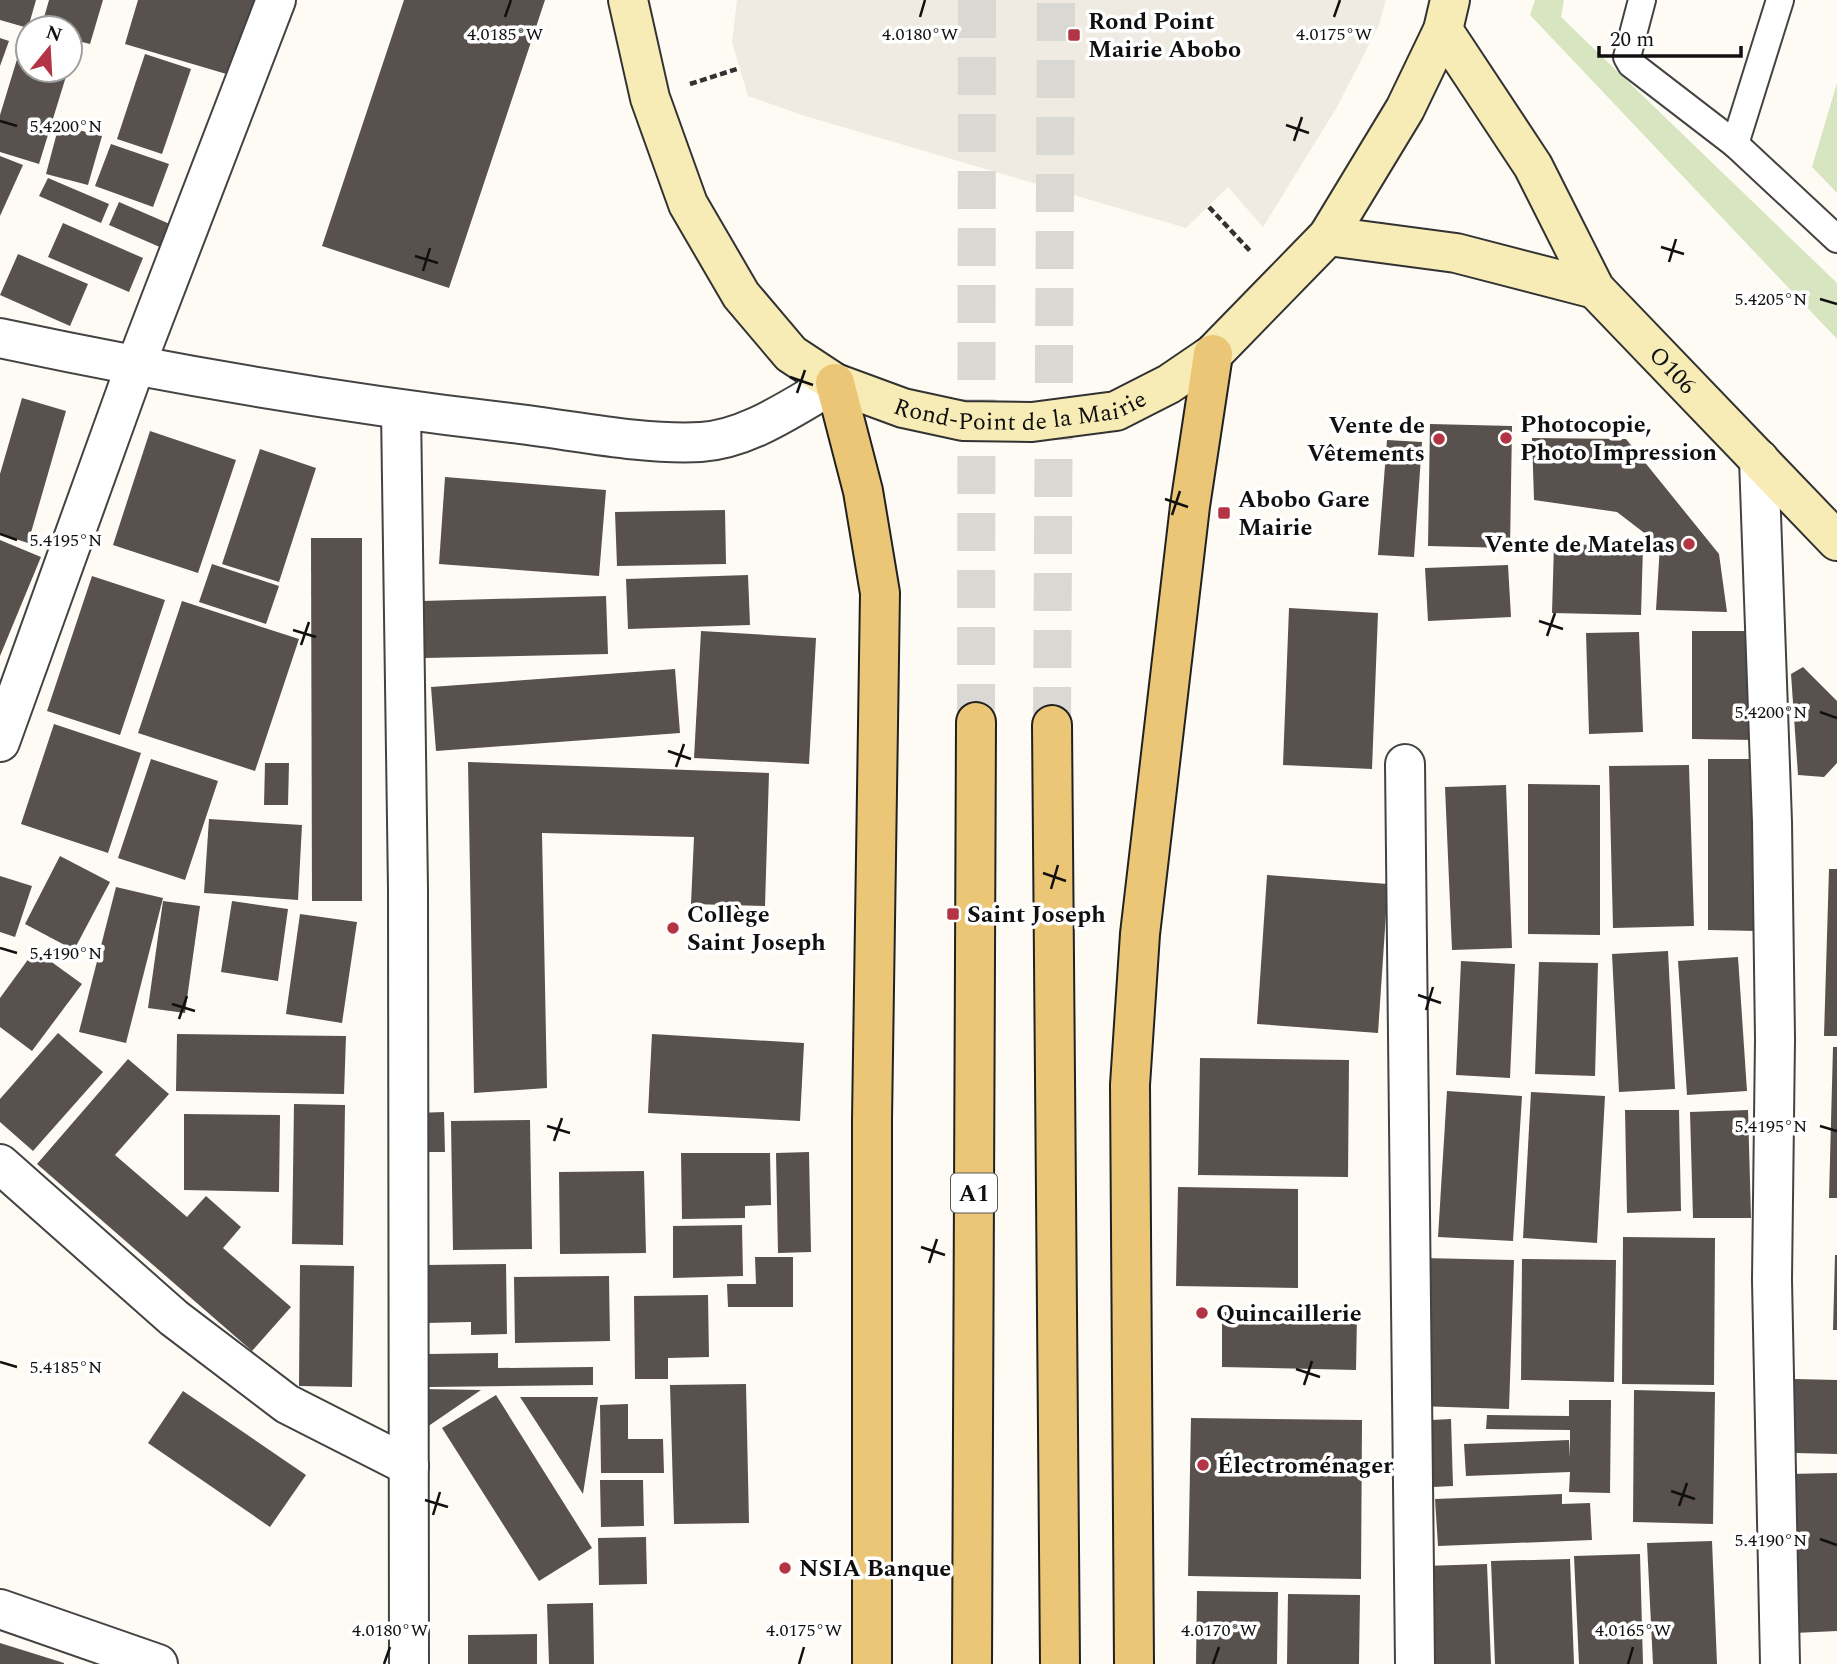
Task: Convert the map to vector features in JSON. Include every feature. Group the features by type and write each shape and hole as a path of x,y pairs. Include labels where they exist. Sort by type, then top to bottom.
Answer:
{"main road":[{"name":"Rond-Point de la Mairie","path":"628,0 650,98 688,204 741,295 791,354 835,383 903,408 963,421 1032,422 1116,411 1169,384 1213,354 1328,236 1405,109 1446,15"},
{"name":"O106","path":"1446,15 1533,166 1595,289 1837,541"},
{"path":"1328,236 1455,253 1595,289"},
{"path":"1134,1664 1130,1085 1140,934 1190,506 1213,354"},
{"path":"835,383 863,491 880,593 872,1120 872,1664"},
{"name":"A1","path":"972,1664 976,722"},
{"path":"1052,725 1060,1664"}],"street":[{"path":"0,742 135,367 276,0"},
{"path":"0,338 135,367 401,410 656,440 702,442 745,432 835,383"},
{"path":"401,410 408,890 409,1664"},
{"path":"1759,459 1772,822 1775,1039 1772,1280 1780,1664"},
{"path":"1405,764 1415,1664"},
{"path":"0,1164 174,1318 286,1404 409,1466"},
{"path":"0,1609 140,1661"}],"lane":[{"path":"1642,0 1627,57 1631,64 1735,144 1837,239"},
{"path":"1735,144 1780,0"}],"path":[{"path":"1209,207 1281,285"}],"green space":[{"path":"1535,0 1564,0 1561,17 1837,283 1837,339 1530,15"},
{"path":"1837,83 1837,193 1812,167"}],"shaded area":[{"path":"737,0 1386,0 1379,25 1337,107 1263,227 1228,187 1186,228 805,116 748,96 732,42"}],"building":[{"path":"0,0 36,0 32,14 14,14 14,24 0,20"},
{"path":"49,0 103,0 90,44 84,42 84,14 45,14"},
{"path":"138,0 262,0 240,78 125,44"},
{"path":"404,0 545,0 449,288 322,246"},
{"path":"0,38 9,41 0,66"},
{"path":"145,54 191,69 162,154 117,139"},
{"path":"14,69 14,84 64,84 39,164 0,152 0,115"},
{"path":"59,125 102,136 88,185 46,174"},
{"path":"111,144 169,164 153,207 95,186"},
{"path":"0,156 23,165 0,216"},
{"path":"48,178 109,204 101,223 39,196"},
{"path":"119,202 179,228 169,251 109,225"},
{"path":"63,223 143,258 129,292 48,257"},
{"path":"18,254 88,284 70,326 0,295"},
{"path":"22,398 66,411 28,543 0,534 0,474"},
{"path":"1430,424 1512,426 1510,548 1428,546"},
{"path":"150,431 236,460 198,573 113,545"},
{"path":"1532,438 1626,439 1719,554 1727,612 1656,610 1660,545 1617,512 1534,500"},
{"path":"1387,440 1422,442 1414,557 1378,555"},
{"path":"260,449 316,468 279,582 222,564"},
{"path":"445,477 606,490 599,576 439,564"},
{"path":"725,510 726,564 617,566 615,512"},
{"path":"311,538 362,538 362,901 312,901"},
{"path":"0,540 41,557 0,656"},
{"path":"1554,544 1643,546 1641,615 1552,613"},
{"path":"212,564 279,586 266,624 199,602"},
{"path":"1508,565 1511,617 1428,621 1425,568"},
{"path":"748,575 750,625 628,629 626,579"},
{"path":"92,576 165,600 120,735 47,711"},
{"path":"606,596 608,654 424,658 422,601"},
{"path":"182,601 299,639 255,771 138,733"},
{"path":"1289,608 1378,613 1372,769 1283,765"},
{"path":"701,631 816,638 809,764 694,758"},
{"path":"1692,631 1755,631 1754,740 1692,739"},
{"path":"1639,632 1643,732 1589,734 1586,633"},
{"path":"1803,667 1837,701 1837,763 1824,777 1798,775 1791,674"},
{"path":"675,669 680,733 436,751 431,687"},
{"path":"54,724 141,753 108,853 21,824"},
{"path":"151,759 218,781 185,880 118,858"},
{"path":"1708,759 1757,759 1757,931 1708,930"},
{"path":"468,762 769,773 765,906 691,904 694,837 542,833 547,1088 474,1093"},
{"path":"265,763 289,763 288,805 264,805"},
{"path":"1689,765 1694,926 1613,928 1609,766"},
{"path":"1528,784 1600,785 1600,935 1528,934"},
{"path":"1506,785 1512,948 1452,950 1445,787"},
{"path":"209,819 302,825 298,900 204,893"},
{"path":"60,856 110,882 74,950 25,924"},
{"path":"1829,869 1837,869 1837,1036 1824,1036"},
{"path":"1267,875 1388,884 1378,1033 1257,1024"},
{"path":"0,876 32,886 15,937 0,932"},
{"path":"116,887 163,898 126,1043 79,1032"},
{"path":"163,901 200,906 185,1013 148,1008"},
{"path":"232,901 288,909 278,981 221,972"},
{"path":"300,914 357,922 342,1023 286,1014"},
{"path":"35,950 82,984 32,1051 0,1027 0,998"},
{"path":"1668,951 1675,1089 1619,1092 1612,954"},
{"path":"1738,957 1747,1091 1687,1095 1678,961"},
{"path":"1461,961 1515,964 1510,1078 1456,1075"},
{"path":"1539,962 1598,963 1595,1076 1535,1074"},
{"path":"58,1033 103,1072 33,1151 0,1122 0,1099"},
{"path":"177,1034 346,1036 344,1094 176,1091"},
{"path":"652,1034 804,1043 800,1121 648,1113"},
{"path":"1833,1047 1837,1047 1837,1198 1829,1198"},
{"path":"1200,1058 1349,1060 1348,1177 1198,1175"},
{"path":"128,1059 169,1094 115,1155 187,1217 206,1196 241,1227 223,1248 291,1307 252,1351 37,1164"},
{"path":"1447,1091 1522,1096 1513,1241 1438,1237"},
{"path":"1531,1092 1605,1096 1597,1243 1523,1238"},
{"path":"294,1104 345,1105 343,1245 292,1244"},
{"path":"1625,1110 1679,1110 1681,1211 1627,1213"},
{"path":"1748,1110 1751,1218 1693,1218 1690,1112"},
{"path":"444,1112 445,1152 417,1152 416,1113"},
{"path":"184,1114 280,1115 279,1192 184,1190"},
{"path":"530,1120 532,1249 453,1250 451,1121"},
{"path":"809,1152 811,1252 778,1253 776,1153"},
{"path":"681,1153 770,1153 771,1205 745,1206 745,1218 682,1219"},
{"path":"644,1171 646,1253 560,1254 559,1172"},
{"path":"1178,1187 1298,1189 1298,1288 1176,1286"},
{"path":"742,1225 743,1276 673,1278 673,1226"},
{"path":"1623,1237 1715,1238 1714,1385 1622,1384"},
{"path":"1835,1255 1837,1330 1833,1330"},
{"path":"755,1257 793,1257 793,1307 728,1307 727,1284 756,1284"},
{"path":"1422,1258 1514,1260 1509,1409 1417,1406"},
{"path":"1522,1259 1616,1260 1614,1382 1521,1380"},
{"path":"506,1264 507,1334 471,1335 471,1322 425,1323 425,1265"},
{"path":"300,1265 354,1266 352,1387 299,1386"},
{"path":"609,1276 610,1341 515,1343 514,1277"},
{"path":"708,1295 709,1357 668,1358 668,1379 635,1379 634,1296"},
{"path":"1222,1312 1357,1314 1356,1370 1222,1367"},
{"path":"498,1353 498,1368 593,1367 593,1385 429,1387 429,1354"},
{"path":"1795,1379 1837,1380 1837,1454 1795,1453"},
{"path":"746,1384 749,1523 674,1524 670,1385"},
{"path":"421,1389 481,1390 427,1427"},
{"path":"1634,1390 1715,1392 1713,1524 1633,1522"},
{"path":"183,1391 306,1475 270,1527 148,1443"},
{"path":"496,1395 592,1548 539,1581 442,1428"},
{"path":"520,1397 598,1397 583,1494"},
{"path":"1569,1400 1611,1400 1610,1493 1569,1492 1570,1472 1466,1476 1464,1444 1569,1440 1570,1458 1570,1430 1486,1429 1487,1415 1569,1416"},
{"path":"628,1404 628,1439 663,1439 664,1473 601,1473 600,1405"},
{"path":"1191,1418 1362,1420 1361,1579 1188,1576"},
{"path":"1451,1419 1453,1486 1433,1487 1431,1420"},
{"path":"1837,1473 1837,1631 1794,1633 1788,1474"},
{"path":"600,1480 643,1480 644,1526 601,1527"},
{"path":"1562,1494 1562,1504 1590,1503 1592,1540 1438,1546 1435,1499"},
{"path":"646,1537 647,1584 599,1585 598,1538"},
{"path":"1712,1541 1717,1664 1653,1664 1647,1543"},
{"path":"1640,1554 1643,1664 1579,1664 1574,1556"},
{"path":"1570,1559 1574,1664 1495,1664 1491,1561"},
{"path":"1487,1564 1491,1664 1426,1664 1423,1566"},
{"path":"1197,1591 1278,1592 1277,1664 1196,1664"},
{"path":"1288,1594 1360,1595 1359,1664 1287,1664"},
{"path":"593,1603 594,1664 549,1664 547,1604"},
{"path":"537,1634 537,1664 468,1664 468,1635"},
{"path":"0,1643 64,1663 64,1664 0,1664"}],"tunnel":[{"path":"976,722 977,0"},
{"path":"1052,725 1056,0"}],"place":[{"name":"Rond Point Mairie Abobo","path":"1074,35"},
{"name":"Photocopie, Photo Impression","path":"1506,438"},
{"name":"Vente de Vêtements","path":"1439,439"},
{"name":"Abobo Gare Mairie","path":"1224,513"},
{"name":"Vente de Matelas","path":"1689,544"},
{"name":"Saint Joseph","path":"953,914"},
{"name":"Collège Saint Joseph","path":"673,928"},
{"name":"Quincaillerie","path":"1202,1313"},
{"name":"Électroménager","path":"1203,1465"},
{"name":"NSIA Banque","path":"785,1568"}]}
